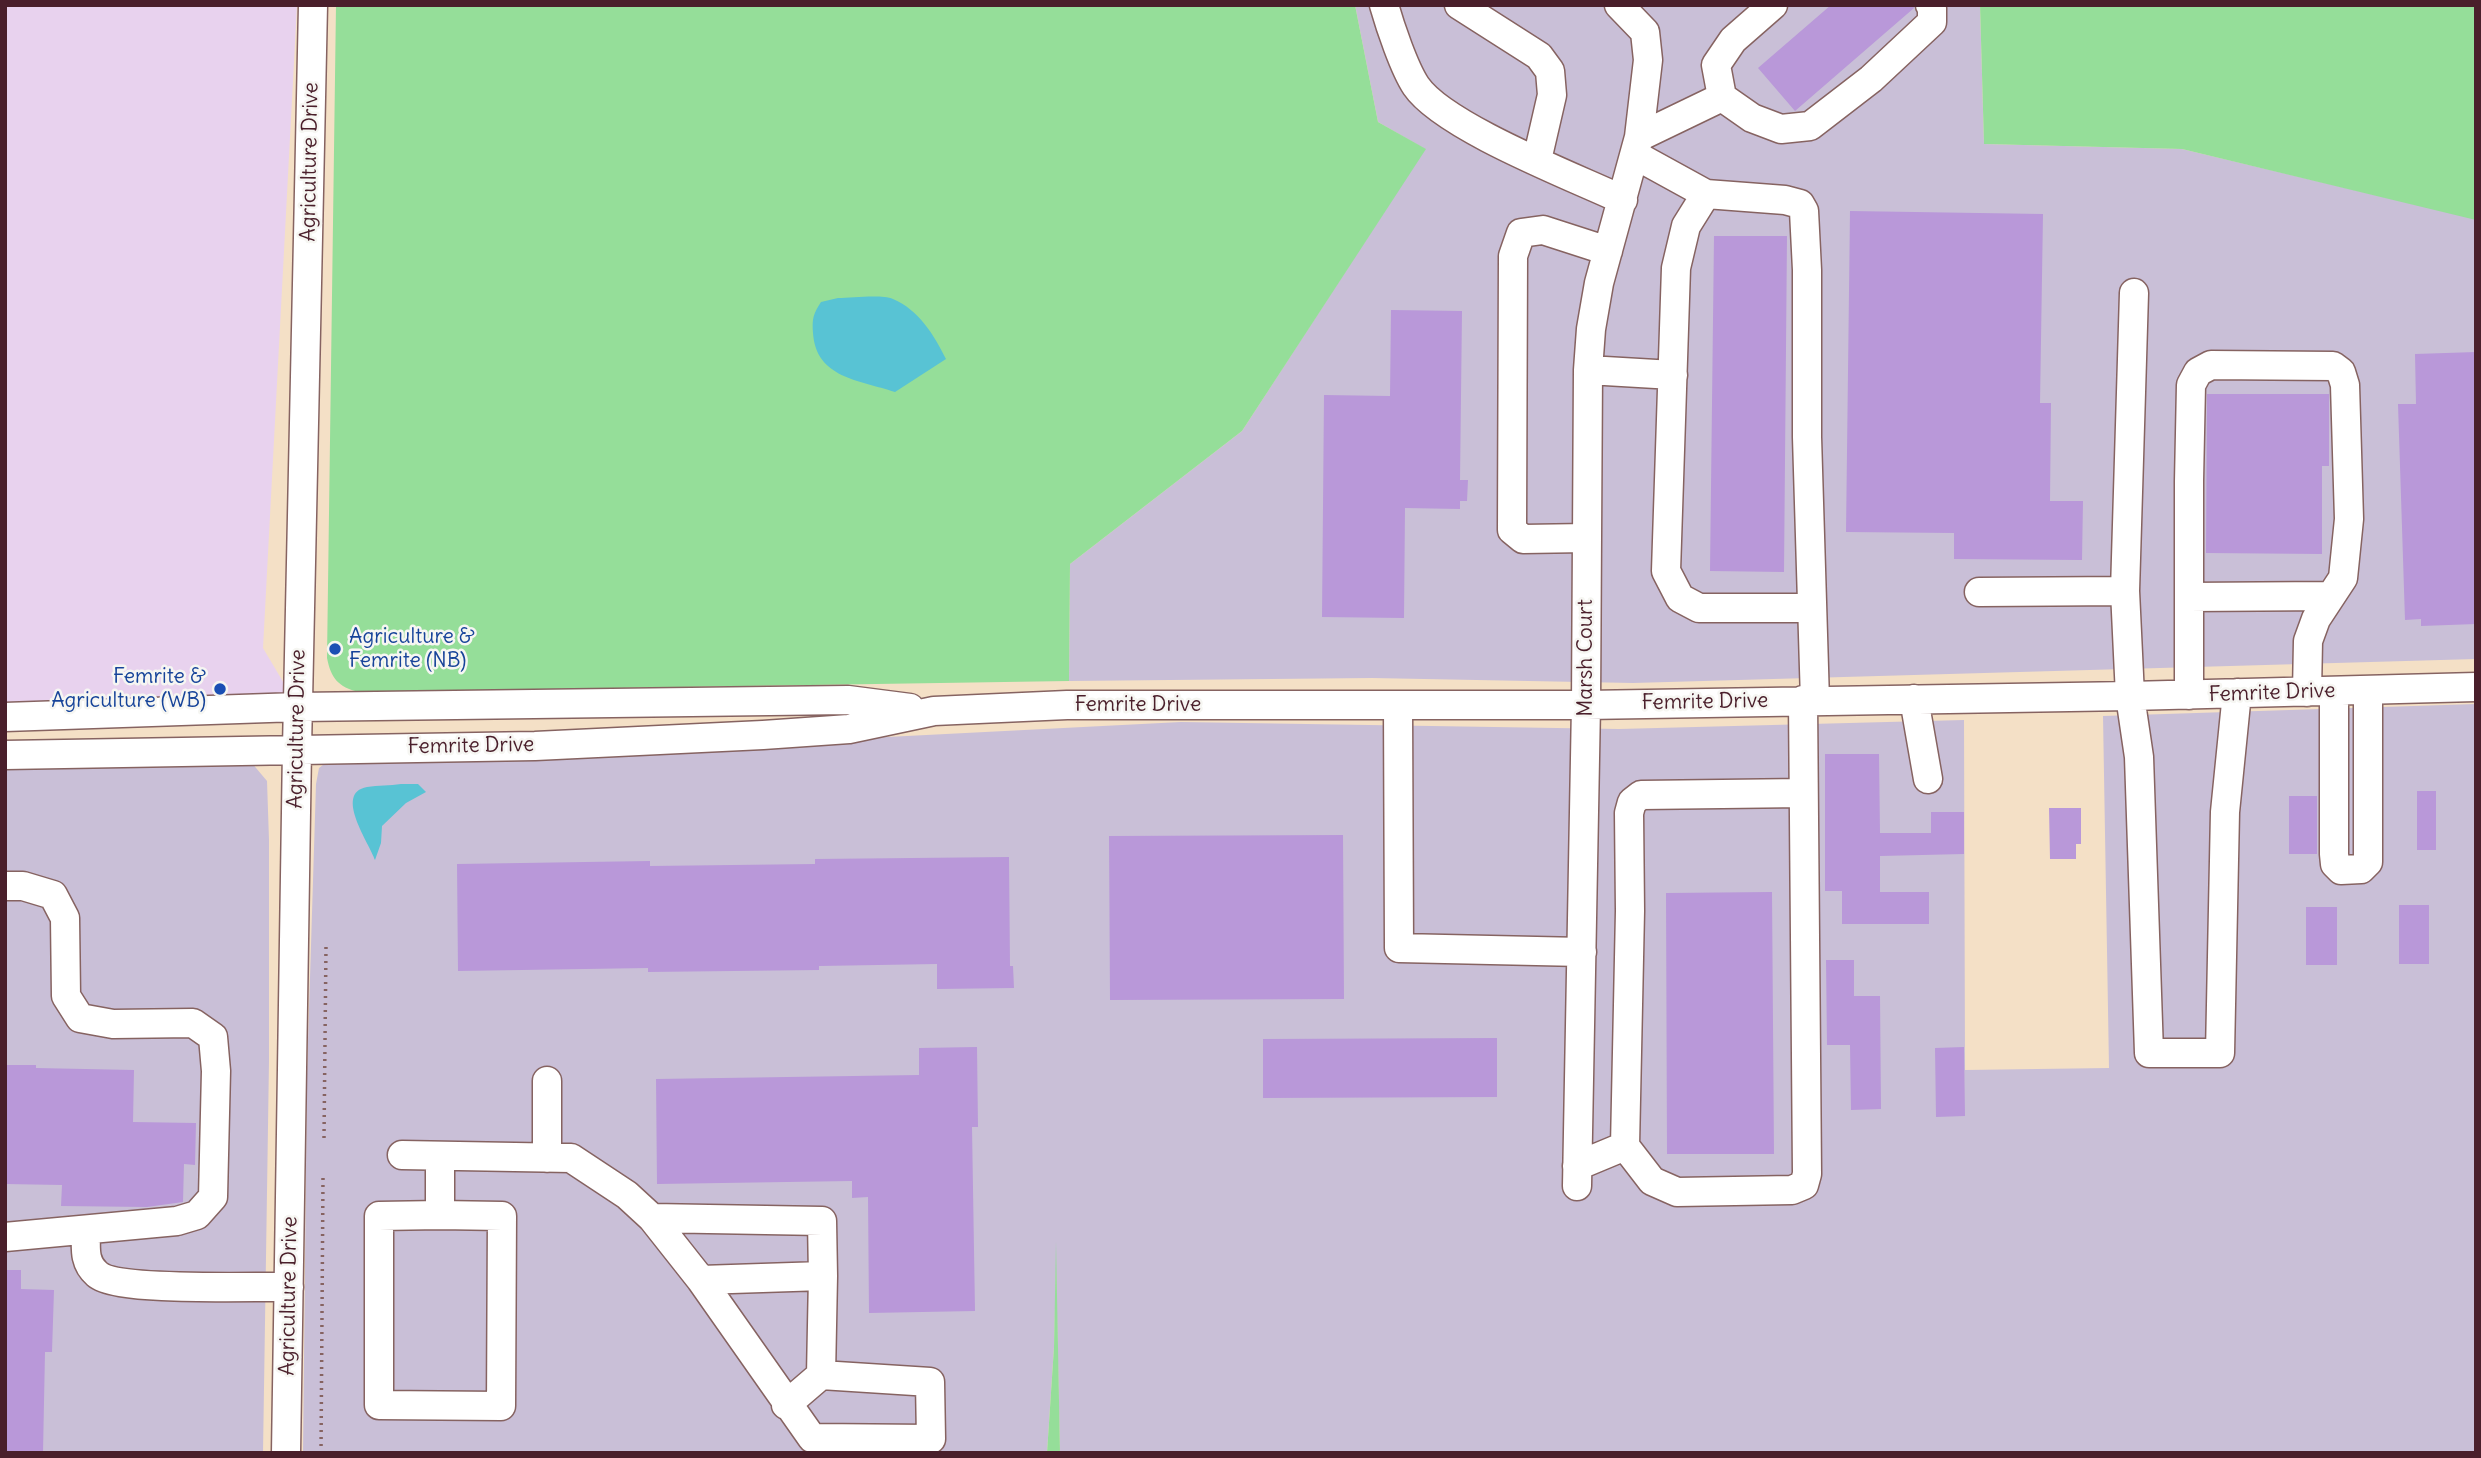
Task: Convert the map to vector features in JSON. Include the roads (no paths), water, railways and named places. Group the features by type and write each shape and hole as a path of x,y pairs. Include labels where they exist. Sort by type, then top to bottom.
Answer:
{"street":[{"name":"Agriculture Drive","path":"286,1453 297,748 313,5"},
{"path":"1384,5 1390,26 1416,85 1438,108 1497,141 1623,200"},
{"path":"1459,5 1539,56 1550,71 1552,95 1536,160"},
{"name":"Marsh Court","path":"1619,5 1645,32 1648,60 1637,146 1599,283 1591,329 1588,370 1586,705 1577,1176 1625,1146"},
{"path":"1773,5 1733,40 1716,65 1723,97 1752,118 1781,130 1810,126 1871,79 1932,22 1933,8 1930,5"},
{"path":"1723,97 1637,146 1706,194 1785,200 1800,204 1804,211 1812,608 1803,793 1807,1174 1804,1185 1792,1190 1676,1192 1653,1181 1625,1146 1630,911 1629,813 1632,802 1641,795 1803,793"},
{"path":"1706,194 1686,226 1676,268 1666,571 1680,598 1699,608 1812,608"},
{"path":"1587,538 1523,538 1512,530 1513,256 1521,233 1543,230 1608,251"},
{"path":"2134,293 2125,591 2130,696 2139,757 2149,1053 2220,1053 2225,812 2237,694"},
{"path":"2189,695 2192,385 2198,372 2211,365 2333,366 2341,372 2345,385 2349,519 2343,578 2316,619 2308,641 2320,691 2335,864 2341,870 2361,869 2368,862 2368,690"},
{"path":"1588,370 1673,374"},
{"path":"1979,592 2125,591"},
{"path":"2189,597 2331,596"},
{"name":"Femrite Drive","path":"5,755 535,746 849,729 934,711 1081,705 1586,705 2189,695 2476,687"},
{"path":"1913,699 1928,779"},
{"name":"Femrite Drive","path":"5,717 298,707 848,700 934,711"},
{"path":"1398,705 1399,948 1582,952"},
{"path":"5,886 23,886 53,895 65,918 66,996 80,1018 113,1024 193,1023 213,1037 216,1071 213,1197 197,1215 177,1222 5,1237"},
{"path":"1583,911 1630,911"},
{"path":"547,1081 547,1158"},
{"path":"402,1155 571,1158 627,1195 652,1218 701,1280 786,1405 812,1438 931,1439 930,1382 821,1375 786,1405"},
{"path":"440,1156 440,1215"},
{"path":"440,1215 502,1216 500,1406 379,1405 379,1216 440,1215"},
{"path":"652,1218 822,1221 821,1375"},
{"path":"86,1230 86,1261 99,1276 141,1286 289,1287"},
{"path":"701,1280 823,1276"}],"water":[{"path":"881,297 902,304 925,324 946,359 895,392 842,375 822,360 816,348 813,328 816,310 821,302 838,298"},
{"path":"418,784 426,792 406,803 382,826 381,843 375,860 356,820 353,799 357,791 367,787"}],"place":[{"name":"Agriculture & Femrite (NB)","path":"335,649"},
{"name":"Femrite & Agriculture (WB)","path":"220,689"}]}
